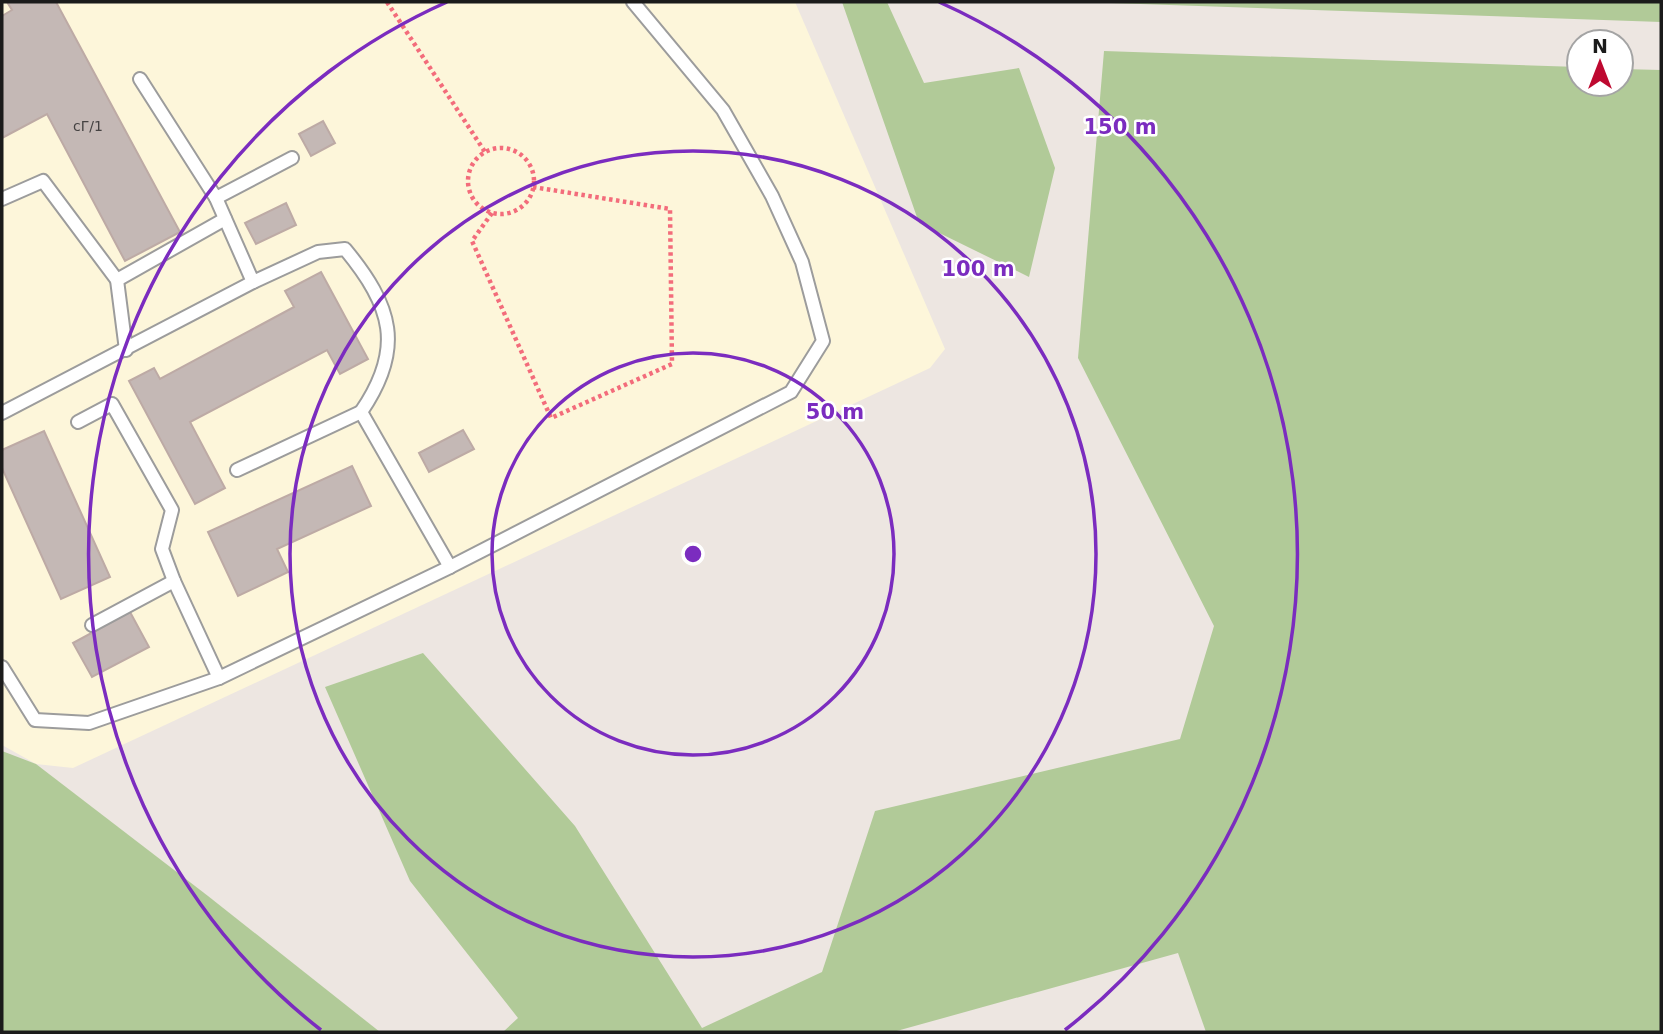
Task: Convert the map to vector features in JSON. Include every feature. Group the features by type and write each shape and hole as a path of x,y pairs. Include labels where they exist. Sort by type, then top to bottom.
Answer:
{"lane":[{"path":"2,667 36,720 89,723 219,678 450,567 791,392 823,341 802,262 772,196 723,110 633,2"},
{"path":"140,79 216,198 253,282"},
{"path":"216,198 292,158"},
{"path":"2,199 43,181 117,280 126,350"},
{"path":"117,280 225,219"},
{"path":"2,413 253,282 318,252 345,249 363,270 388,326 388,351 377,389 361,412 237,470"},
{"path":"78,422 112,404 172,510 162,549 219,678"},
{"path":"361,412 450,567"},
{"path":"92,625 174,581"}],"path":[{"path":"387,2 485,152"},
{"path":"498,148 509,149 522,156 532,169 533,187 524,205 510,213 492,213 480,207 471,196 468,184 472,165 485,152 498,148"},
{"path":"492,213 472,241 551,418 671,364 670,209 533,187"}],"shaded area":[{"path":"2,2 795,2 945,349 930,368 73,768 36,764 2,745"}],"green space":[{"path":"842,2 887,2 924,83 1019,68 1055,168 1029,277 919,223"},
{"path":"1661,2 1661,22 1111,3"},
{"path":"1104,51 1565,67 1565,98 1635,98 1635,69 1661,70 1661,1032 1206,1032 1178,953 893,1032 503,1032 518,1018 410,881 325,687 423,653 575,826 702,1028 822,972 875,811 1180,739 1214,626 1078,358"},
{"path":"2,751 36,764 380,1032 2,1032"}],"building":[{"path":"7,2 56,2 180,232 125,261 47,114 2,138 2,16 12,10"},
{"path":"323,121 335,143 311,156 299,134"},
{"path":"286,203 296,225 256,244 245,223"},
{"path":"321,272 368,359 340,374 327,350 190,422 225,488 195,504 129,381 154,368 160,379 294,307 285,291"},
{"path":"463,430 474,449 429,472 419,453"},
{"path":"44,431 110,577 61,599 2,468 2,450"},
{"path":"352,466 371,506 277,549 288,572 238,596 208,532"},
{"path":"130,612 149,647 92,677 73,643"}]}
